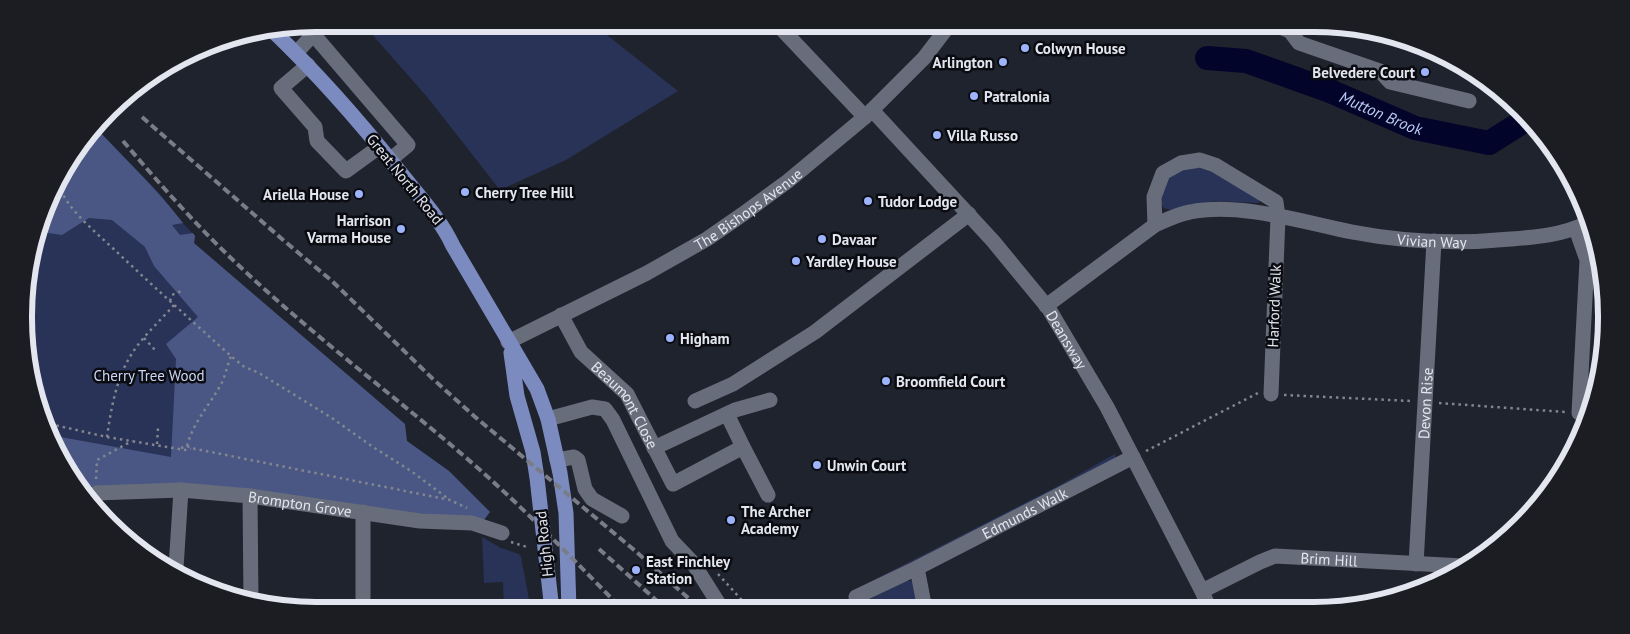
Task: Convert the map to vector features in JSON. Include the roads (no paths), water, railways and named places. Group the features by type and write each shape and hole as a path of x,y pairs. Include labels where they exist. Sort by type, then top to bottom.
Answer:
{"main road":[{"name":"Great North Road","path":"278,35 308,65 380,147 445,229 452,246 536,389 548,419 566,512"},
{"name":"Great North Road","path":"509,344 517,396 533,452 537,478"},
{"name":"High Road","path":"537,478 551,602"},
{"name":"High Road","path":"566,512 569,602"}],"street":[{"path":"296,53 315,32"},
{"path":"320,32 408,145 390,160"},
{"name":"Deansway","path":"785,32 969,214 1046,306 1107,407 1207,602"},
{"name":"The Bishops Avenue","path":"509,344 561,315 648,273 707,239 788,181 868,114 924,58 944,32"},
{"path":"1291,32 1299,42 1380,71 1390,82 1468,101"},
{"path":"308,65 281,88 315,128 316,141 346,171 380,147"},
{"path":"1155,225 1154,197 1164,173 1181,163 1200,160 1215,165 1276,202 1278,217"},
{"name":"Vivian Way","path":"1046,306 1155,225 1190,212 1214,209 1253,211 1355,232 1434,242 1482,242 1529,238 1546,236 1581,226"},
{"path":"695,401 733,384 815,332 969,214"},
{"name":"Harford Walk","path":"1270,394 1278,217"},
{"path":"1579,413 1587,260 1581,226"},
{"name":"Devon Rise","path":"1416,564 1434,242"},
{"name":"Beaumont Close","path":"561,315 581,352 627,394 654,448 731,412 770,400"},
{"path":"548,419 592,407 604,409 613,420 672,541 693,563 718,602"},
{"path":"731,412 743,447 768,495"},
{"path":"654,448 673,484 743,447"},
{"path":"557,460 574,457 578,460 585,489 592,498 622,516"},
{"name":"Edmunds Walk","path":"858,602 856,597 917,568 1133,457"},
{"path":"176,564 181,490"},
{"name":"Brompton Grove","path":"97,498 181,490 250,496 420,521 473,518 502,533"},
{"path":"250,496 252,594"},
{"path":"363,512 363,602"},
{"name":"Brim Hill","path":"1202,591 1275,556 1451,565"},
{"path":"917,568 924,602"}],"waterway":[{"name":"Mutton Brook","path":"1207,58 1246,61 1330,91 1415,128 1489,143 1521,123"}],"railway":[{"path":"142,117 332,281 474,416 633,549 692,602"},
{"path":"123,141 204,232 233,260 318,336 485,474 615,602"},
{"path":"599,549 658,602"}],"place":[{"name":"Colwyn House","path":"1025,48"},
{"name":"Arlington","path":"1003,62"},
{"name":"Belvedere Court","path":"1425,72"},
{"name":"Patralonia","path":"974,96"},
{"name":"Villa Russo","path":"937,135"},
{"name":"Cherry Tree Hill","path":"465,192"},
{"name":"Ariella House","path":"359,194"},
{"name":"Tudor Lodge","path":"868,201"},
{"name":"Harrison Varma House","path":"401,229"},
{"name":"Davaar","path":"822,239"},
{"name":"Yardley House","path":"796,261"},
{"name":"Higham","path":"670,338"},
{"name":"Broomfield Court","path":"886,381"},
{"name":"Unwin Court","path":"817,465"},
{"name":"The Archer Academy","path":"731,520"},
{"name":"East Finchley Station","path":"636,570"}],"park label":[{"name":"Cherry Tree Wood","path":"149,375"}]}
